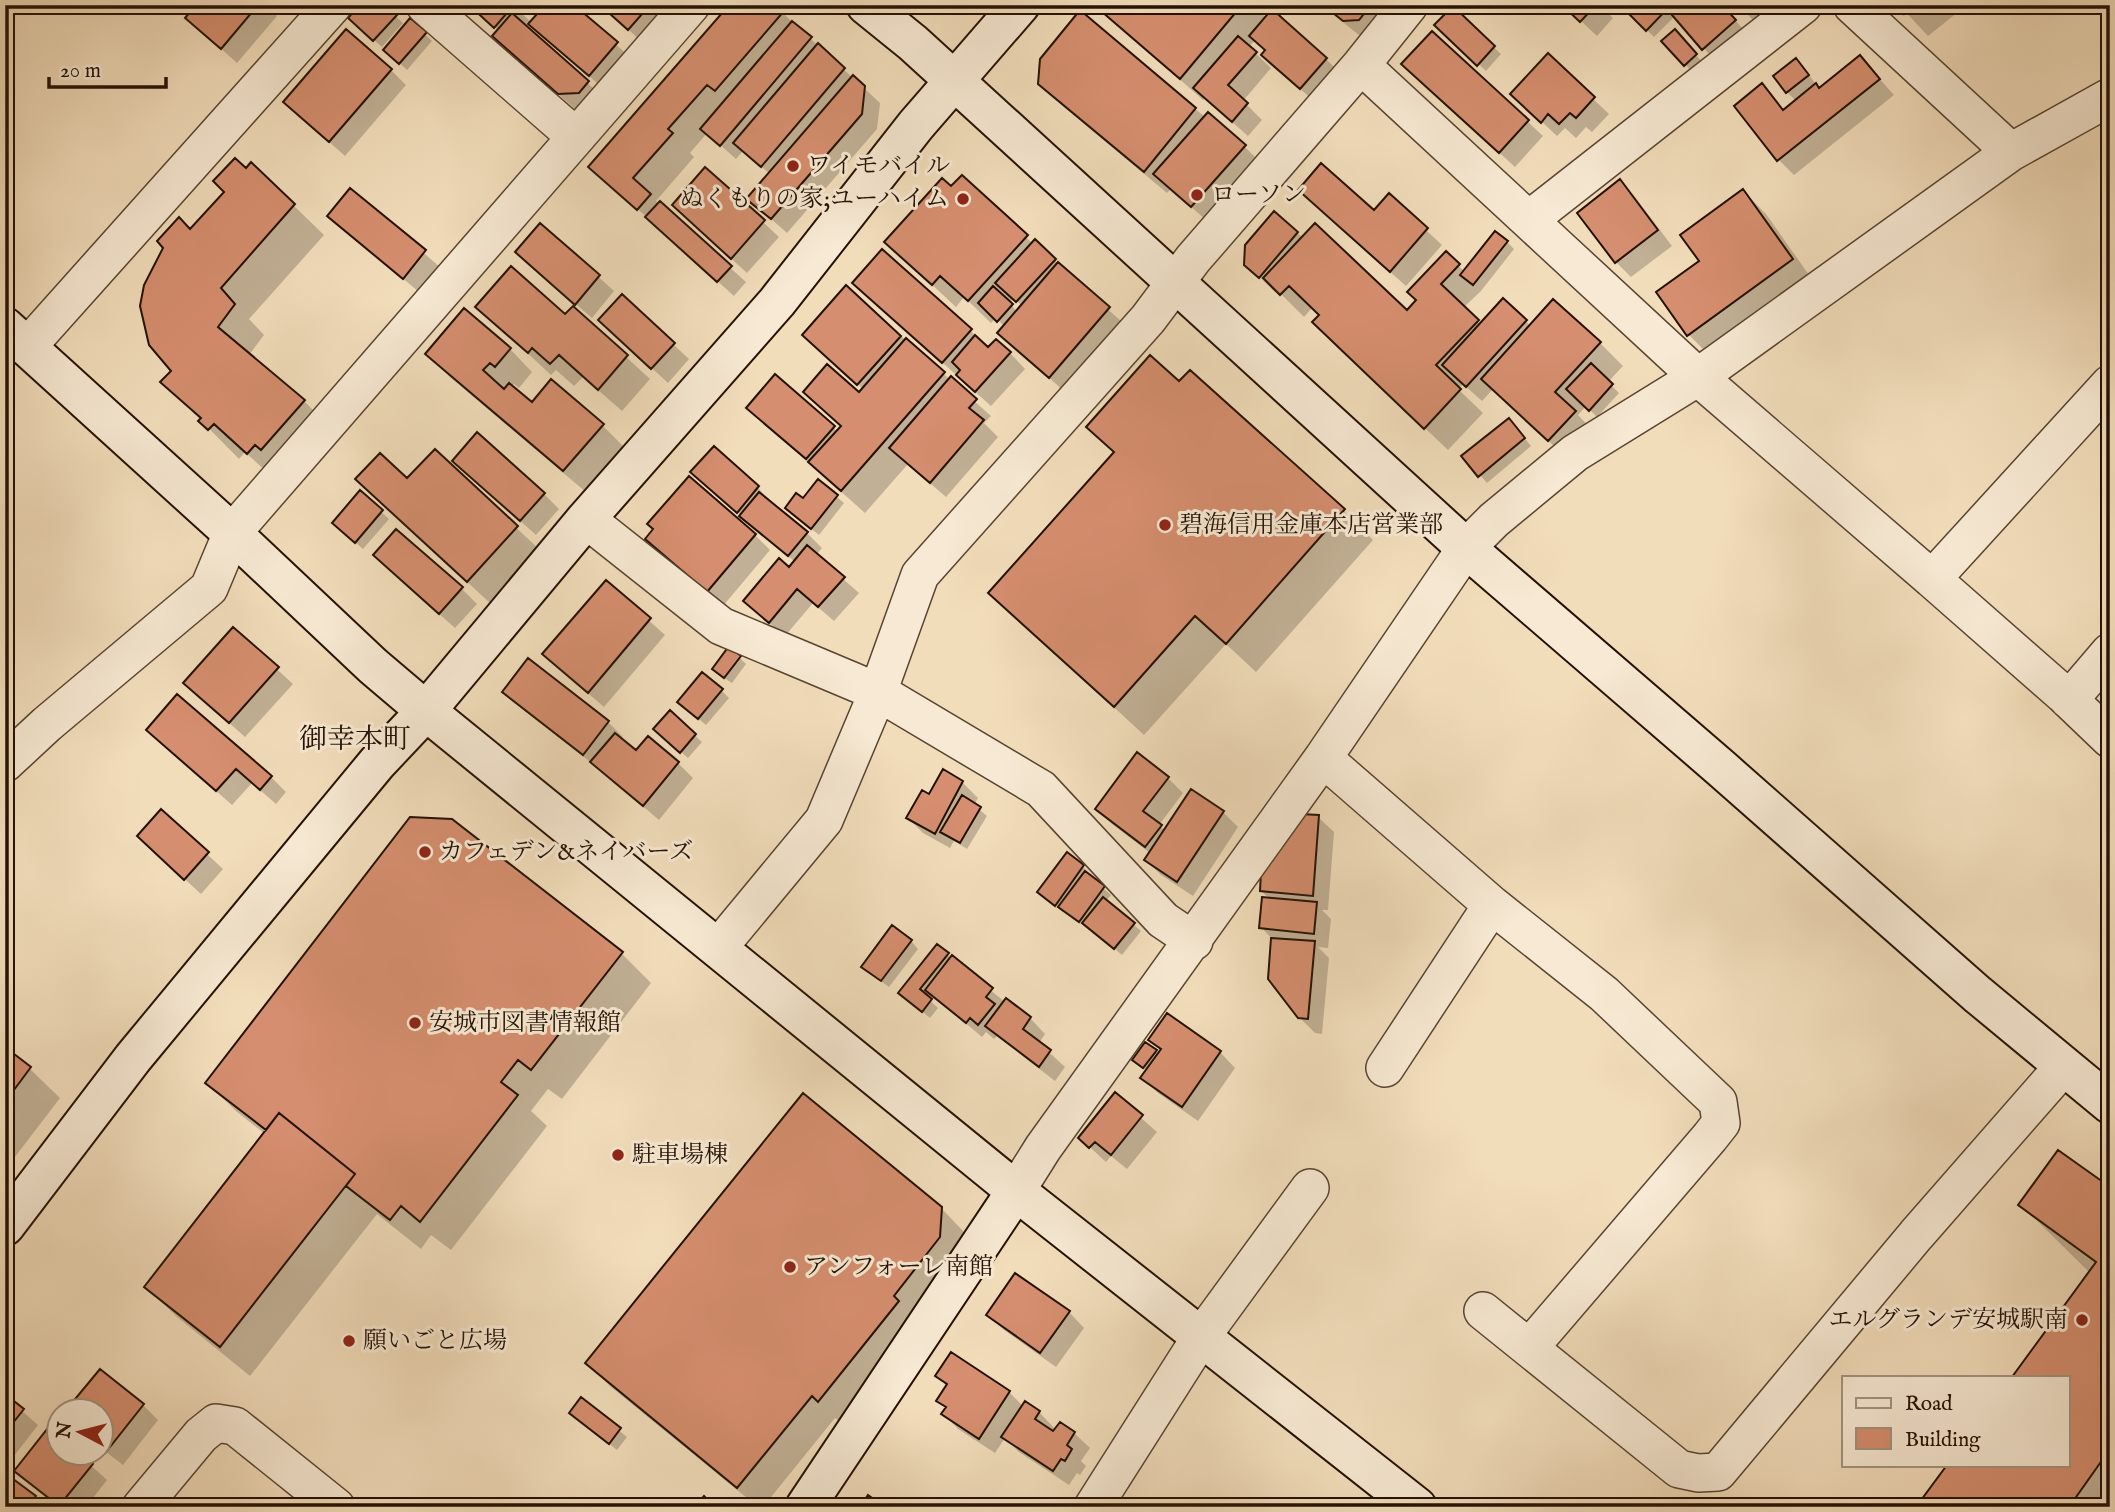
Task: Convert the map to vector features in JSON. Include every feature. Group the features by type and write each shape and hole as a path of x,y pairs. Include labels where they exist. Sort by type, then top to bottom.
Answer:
{"street":[{"path":"334,5 16,337 232,533 373,666 426,711 1016,1191 1417,1507"},
{"path":"425,5 576,137"},
{"path":"5,763 209,588 232,533 691,5"},
{"path":"866,5 955,82 1466,548 2063,1067 2110,1104"},
{"path":"5,1226 133,1058 377,763 426,711 586,519 778,302 916,125 1020,5"},
{"path":"718,948 824,820 878,692 920,575 1148,319 1174,283 1409,5"},
{"path":"1530,219 1803,5"},
{"path":"1852,5 2011,152"},
{"path":"1361,65 1698,377 1933,579 2110,739"},
{"path":"805,1507 1043,1148 1194,941 1466,548 1494,520 1575,453 1698,377 2011,152 2110,97"},
{"path":"1933,579 2110,384"},
{"path":"586,519 721,626 878,692 1041,789 1163,920 1194,941"},
{"path":"2069,700 2110,652"},
{"path":"1323,758 1492,905 1604,994 1718,1102 1721,1123 1530,1347"},
{"path":"1385,1068 1492,905"},
{"path":"1483,1311 1679,1469 1698,1474 1718,1472 1907,1246 2063,1067"},
{"path":"1093,1507 1201,1337 1310,1188"},
{"path":"141,1507 201,1435 216,1423 235,1426 337,1507"}],"building":[{"path":"196,5 258,5 221,49 185,18"},
{"path":"359,5 386,5 397,15 373,41 348,18"},
{"path":"469,5 514,5 494,28"},
{"path":"545,5 574,5 618,42 589,76 528,24"},
{"path":"600,5 650,5 628,30"},
{"path":"729,5 777,5 784,11 715,91 707,85 668,129 673,133 633,178 651,194 637,210 588,167"},
{"path":"1094,5 1242,5 1180,79"},
{"path":"1323,5 1371,5 1359,20 1343,21"},
{"path":"1562,5 1596,5 1580,22"},
{"path":"1638,5 1671,5 1646,31 1629,14"},
{"path":"1683,5 1722,5 1736,20 1702,50 1672,15"},
{"path":"1897,5 1915,5 1904,14"},
{"path":"1453,6 1495,46 1477,66 1434,25"},
{"path":"1272,9 1327,58 1300,89 1261,55 1265,50 1249,36"},
{"path":"1080,10 1196,108 1144,172 1038,84 1040,59"},
{"path":"512,13 589,81 579,93 558,94 492,36"},
{"path":"410,18 427,32 399,64 383,50"},
{"path":"792,21 812,37 720,146 700,129"},
{"path":"346,29 392,69 329,142 283,102"},
{"path":"1675,29 1697,54 1684,66 1661,41"},
{"path":"1432,31 1529,120 1499,153 1401,64"},
{"path":"1238,36 1257,52 1228,85 1248,103 1232,122 1193,88"},
{"path":"818,43 845,68 761,167 733,143"},
{"path":"1548,53 1595,97 1576,118 1570,113 1559,124 1548,114 1541,123 1510,94"},
{"path":"1860,55 1880,79 1777,161 1734,106 1762,83 1783,110 1816,83 1819,88"},
{"path":"1796,58 1809,75 1786,93 1773,76"},
{"path":"853,75 865,86 862,114 771,219 746,199"},
{"path":"1208,112 1246,145 1191,207 1153,174"},
{"path":"235,158 246,168 251,162 295,204 221,288 235,304 218,327 305,400 261,450 255,445 247,454 214,424 208,430 198,421 201,418 160,382 171,371 149,345 140,306 144,285 163,248 157,241 179,217 190,229 224,192 213,181"},
{"path":"1321,163 1374,210 1389,193 1428,228 1390,272 1298,190"},
{"path":"705,167 765,220 731,259 672,205"},
{"path":"962,175 1028,235 968,301 940,276 932,285 884,242 942,178 951,186"},
{"path":"1620,179 1658,230 1615,263 1577,213"},
{"path":"350,188 426,250 403,279 327,216"},
{"path":"1743,189 1793,259 1687,336 1656,292 1699,261 1680,235"},
{"path":"660,201 732,266 717,282 645,217"},
{"path":"1274,211 1298,232 1259,278 1244,265 1245,245"},
{"path":"540,223 600,275 575,305 515,252"},
{"path":"1315,223 1407,310 1416,300 1407,292 1446,251 1460,264 1441,284 1479,320 1436,365 1461,389 1424,429 1312,322 1319,315 1289,286 1280,295 1263,278"},
{"path":"1495,231 1508,241 1473,285 1460,275"},
{"path":"1035,239 1056,259 1016,302 995,283"},
{"path":"882,249 972,329 942,363 852,283"},
{"path":"1058,262 1110,307 1049,378 997,333"},
{"path":"511,266 565,314 573,306 628,355 598,390 559,355 550,364 532,348 528,353 475,307"},
{"path":"846,285 901,336 857,385 802,335"},
{"path":"993,286 1013,304 997,322 978,303"},
{"path":"622,294 675,343 651,369 598,320"},
{"path":"1503,298 1527,320 1466,387 1442,365"},
{"path":"1553,299 1601,342 1555,392 1576,411 1548,441 1481,379"},
{"path":"464,308 511,348 495,367 490,363 483,370 504,389 509,383 532,402 551,379 604,424 563,471 425,354"},
{"path":"975,335 988,347 996,339 1011,352 975,392 956,375 960,370 952,362"},
{"path":"906,338 945,372 841,491 808,462 841,426 803,392 827,364 859,392"},
{"path":"1150,355 1179,381 1190,370 1345,509 1226,644 1195,616 1114,707 988,593 1114,452 1086,427"},
{"path":"1591,363 1613,384 1589,411 1566,389"},
{"path":"775,374 835,426 806,459 746,408"},
{"path":"951,376 977,399 969,408 984,420 930,483 889,448"},
{"path":"1509,418 1525,438 1478,477 1461,456"},
{"path":"477,432 545,493 520,521 452,461"},
{"path":"714,446 759,486 737,513 690,472"},
{"path":"435,449 518,526 467,582 355,479 380,453 407,478"},
{"path":"689,476 756,534 707,592 645,539 653,529 647,524"},
{"path":"818,479 838,495 811,529 785,508 796,493 803,498"},
{"path":"360,490 383,510 355,543 332,523"},
{"path":"759,492 808,532 788,556 739,516"},
{"path":"396,529 463,587 439,614 373,555"},
{"path":"807,545 845,577 818,607 797,589 769,623 743,601 779,558 789,567"},
{"path":"606,580 651,618 588,693 542,654"},
{"path":"233,627 279,667 229,723 183,683"},
{"path":"729,646 741,656 724,678 712,669"},
{"path":"528,658 609,721 583,755 502,692"},
{"path":"702,672 723,689 698,719 677,702"},
{"path":"177,694 272,776 260,790 236,769 216,791 146,730"},
{"path":"670,710 696,734 680,753 653,729"},
{"path":"615,733 636,750 648,736 679,762 643,806 590,762"},
{"path":"1137,752 1169,777 1143,811 1162,825 1145,847 1095,809"},
{"path":"943,769 963,781 935,834 906,818 922,790 929,794"},
{"path":"1191,789 1224,811 1177,882 1144,860"},
{"path":"962,795 981,807 960,843 940,832"},
{"path":"161,809 209,852 184,880 137,836"},
{"path":"1300,814 1319,815 1313,896 1260,891 1261,871"},
{"path":"410,817 452,819 623,952 531,1070 518,1060 501,1082 518,1095 420,1222 401,1206 390,1220 346,1186 355,1174 279,1113 266,1130 205,1083"},
{"path":"1067,852 1084,865 1055,906 1037,892"},
{"path":"1085,871 1105,886 1079,922 1058,907"},
{"path":"1103,897 1135,923 1114,949 1082,923"},
{"path":"1262,897 1317,902 1314,934 1259,928"},
{"path":"892,925 912,940 881,981 861,967"},
{"path":"1271,938 1315,941 1308,1019 1298,1018 1268,979"},
{"path":"937,944 949,953 920,989 932,999 922,1012 898,993"},
{"path":"952,955 993,988 986,997 995,1004 978,1025 970,1018 966,1023 925,990"},
{"path":"1006,998 1031,1017 1023,1029 1051,1050 1039,1067 985,1026"},
{"path":"1167,1013 1221,1051 1182,1107 1140,1078 1161,1049 1148,1040"},
{"path":"1145,1042 1157,1050 1143,1068 1132,1060"},
{"path":"5,1047 31,1067 5,1102"},
{"path":"1115,1092 1143,1115 1111,1155 1095,1142 1089,1148 1078,1138"},
{"name":"アンフォーレ南館","path":"803,1093 942,1207 940,1237 894,1296 899,1301 818,1402 812,1396 737,1488 585,1363"},
{"path":"279,1113 355,1174 220,1347 144,1287"},
{"name":"エルグランデ安城駅南","path":"2058,1150 2110,1187 2110,1449 2069,1507 1916,1507 1946,1466 2070,1466 2070,1376 2013,1376 2096,1262 2018,1205"},
{"path":"1015,1273 1070,1311 1040,1353 986,1315"},
{"path":"951,1352 1010,1391 979,1439 941,1414 946,1407 936,1401 947,1384 935,1376"},
{"path":"100,1369 144,1404 116,1439 116,1396 78,1396"},
{"path":"5,1394 24,1409 5,1433"},
{"path":"581,1397 621,1428 609,1444 569,1413"},
{"path":"1025,1401 1040,1411 1035,1419 1053,1431 1060,1422 1075,1432 1067,1445 1072,1449 1065,1461 1061,1459 1053,1471 1001,1437"},
{"path":"46,1431 46,1466 91,1466 59,1506 14,1471"},
{"path":"5,1473 36,1496 28,1507 5,1507"},
{"path":"868,1495 885,1507 860,1507"},
{"path":"704,1496 715,1507 694,1507"}],"place":[{"name":"ワイモバイル","path":"793,166"},
{"name":"ローソン","path":"1197,195"},
{"name":"ぬくもりの家;ユーハイム","path":"963,199"},
{"name":"碧海信用金庫本店営業部","path":"1165,525"},
{"name":"カフェデン&ネイバーズ","path":"425,852"},
{"name":"安城市図書情報館","path":"415,1023"},
{"name":"駐車場棟","path":"618,1155"},
{"name":"アンフォーレ南館","path":"790,1267"},
{"name":"エルグランデ安城駅南","path":"2082,1320"},
{"name":"願いごと広場","path":"349,1341"}],"district":[{"name":"御幸本町","path":"355,740"}]}
